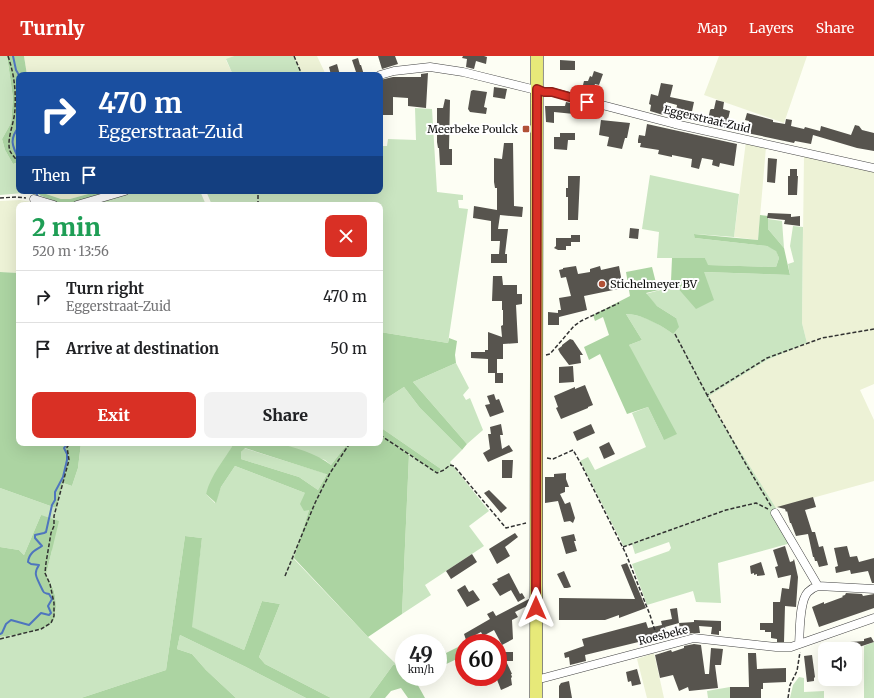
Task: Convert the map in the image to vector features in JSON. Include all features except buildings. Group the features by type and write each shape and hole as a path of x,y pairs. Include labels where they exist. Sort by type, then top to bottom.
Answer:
{"main road":[{"path":"536,698 537,56"}],"street":[{"name":"Eggerstraat-Zuid","path":"383,74 394,71 430,67 463,72 675,124 874,168"},
{"path":"87,202 115,194"},
{"path":"34,199 46,202"},
{"path":"775,513 818,586"},
{"path":"799,644 803,600 806,593 818,586 874,590"},
{"name":"Roesbeke","path":"536,680 694,638 776,647 791,647 874,618"}],"path":[{"path":"8,56 15,83 14,122 9,138 9,145 10,151 16,160"},
{"path":"294,56 301,72"},
{"path":"0,198 16,197 34,199"},
{"path":"536,358 550,354 574,326 581,321 619,303"},
{"path":"707,395 767,358 822,338 874,330"},
{"path":"675,334 746,466 775,513"},
{"path":"383,437 438,473 450,465 454,466 506,528 536,520"},
{"path":"0,640 41,629 51,623 54,616 54,603 50,584 45,573 51,533 54,526 54,516 69,460 67,448 69,446"},
{"path":"285,576 315,503 330,472 348,446"},
{"path":"536,458 553,459 573,450 622,547 650,615 660,647"},
{"path":"622,547 726,510 756,502 775,513"},
{"path":"788,698 790,685 797,671 800,654 799,644"}],"green space":[{"path":"0,56 7,56 13,98 11,123 2,139 5,150 13,164 16,163 16,194 0,195"},
{"path":"7,56 24,56 27,72 16,72 16,163 13,164 5,150 2,139 11,123 13,98"},
{"path":"24,56 234,56 226,60 232,72 27,72"},
{"path":"234,56 293,56 301,72 232,72 226,59"},
{"path":"293,56 317,56 325,72 301,72"},
{"path":"719,56 807,56 784,123 704,95"},
{"path":"415,108 432,109 437,192 463,195 463,200 458,200 459,208 468,209 448,343 383,332 383,202 211,202 207,194 383,194 383,146 387,146 388,139 416,140"},
{"path":"746,141 766,147 758,240 734,237"},
{"path":"804,154 874,169 874,384 860,390 874,420 874,481 776,508 719,417 709,396 767,360 807,343 802,323"},
{"path":"650,175 739,194 734,237 695,234 695,238 767,246 776,250 779,258 776,267 707,265 705,258 657,258 659,232 642,229"},
{"path":"46,194 88,194 70,199 61,199"},
{"path":"46,194 61,199 70,199 88,194 102,194 74,202 56,202 39,195"},
{"path":"122,194 201,194 205,202 95,202"},
{"path":"20,200 31,202 16,202 16,273 0,272 0,201"},
{"path":"760,215 768,216 768,229 784,248 790,275 704,272 714,300 696,309 676,286 646,293 657,306 676,318 679,327 673,334 651,321 632,314 626,314 642,340 629,345 677,434 664,440 648,407 627,414 600,354 589,360 584,347 609,335 603,317 595,321 593,315 630,296 626,272 652,267 656,283 671,281 672,258 705,258 708,265 776,267 779,258 776,251 767,246 695,238 694,234 758,240"},
{"path":"768,219 782,221 784,248 768,229"},
{"path":"793,226 803,227 802,323 807,343 767,360 709,396 719,417 776,508 774,512 791,543 718,563 721,603 696,602 693,591 647,605 632,564 669,551 671,548 669,542 635,554 632,544 624,547 580,461 588,457 595,470 646,447 632,413 648,407 664,440 629,345 642,340 626,314 632,314 651,320 673,334 676,318 657,306 645,294 676,286 703,272 790,275 788,264 794,262 790,246"},
{"path":"0,272 16,273 16,446 81,446 78,468 72,486 63,483 56,508 0,488"},
{"path":"383,332 448,343 449,338 457,341 455,355 456,363 413,382 467,444 462,450 420,408 404,387 387,398 383,404"},
{"path":"456,363 469,388 463,395 466,400 470,398 483,430 467,444 413,382"},
{"path":"404,387 420,408 462,450 450,462 489,511 469,526 484,546 425,585 431,595 402,614 409,455 437,472 441,469 383,429 383,404 387,398"},
{"path":"383,429 441,469 437,473 389,441 409,455 402,614 368,637 294,558 309,510 304,511 300,504 305,493 235,466 221,487 216,503 206,494 214,474 232,446 290,446 312,454 331,465 346,446 383,446","holes":["245,448 327,474 318,490 299,477 241,459 241,452"]},
{"path":"81,446 232,446 206,494 215,503 221,487 235,466 305,493 309,510 294,559 395,664 369,698 331,698 265,664 259,657 280,604 262,601 244,650 191,627 202,538 185,536 166,670 81,698 0,698 0,637 36,631 49,625 54,620 56,607 54,590 46,575 52,550 41,515 24,555 19,550 0,547 0,488 56,508 63,483 72,486 78,468"},
{"path":"284,446 346,446 331,465 325,460"},
{"path":"244,448 327,474 318,490 299,477 241,459 241,452"},
{"path":"41,515 59,521 46,575 55,594 55,619 49,625 36,631 0,637 0,547 19,550 24,555"},
{"path":"185,536 202,538 192,627 244,650 262,601 280,604 259,657 265,664 331,698 306,698 180,635 177,649 192,654 206,670 236,698 81,698 166,670"},
{"path":"180,635 306,698 236,698 206,670 192,654 177,649"},
{"path":"874,642 874,698 864,698 864,646"},
{"path":"455,648 455,660 447,664 447,652"},
{"path":"654,653 664,698 647,698 637,659"},
{"path":"395,664 395,686 418,686 425,698 408,698 401,688 391,691 385,698 369,698"},
{"path":"799,677 804,678 804,692 824,691 824,698 790,698 793,685"},
{"path":"730,687 730,698 708,698 707,691"}],"waterway":[{"path":"13,56 17,72"},
{"path":"16,131 13,139 13,146 16,152"},
{"path":"0,634 2,633 6,624 11,620 29,625 41,613 49,615 51,613 48,606 52,599 49,594 43,592 36,576 36,571 39,565 28,562 31,554 42,546 35,538 35,535 46,532 52,505 55,500 55,492 63,477 67,460 67,454 64,448 66,446"}],"place":[{"name":"Meerbeke Poulck","path":"526,129"},
{"name":"Stichelmeyer BV","path":"602,284"}],"route":[{"path":"536,608 537,89 587,102"}]}
